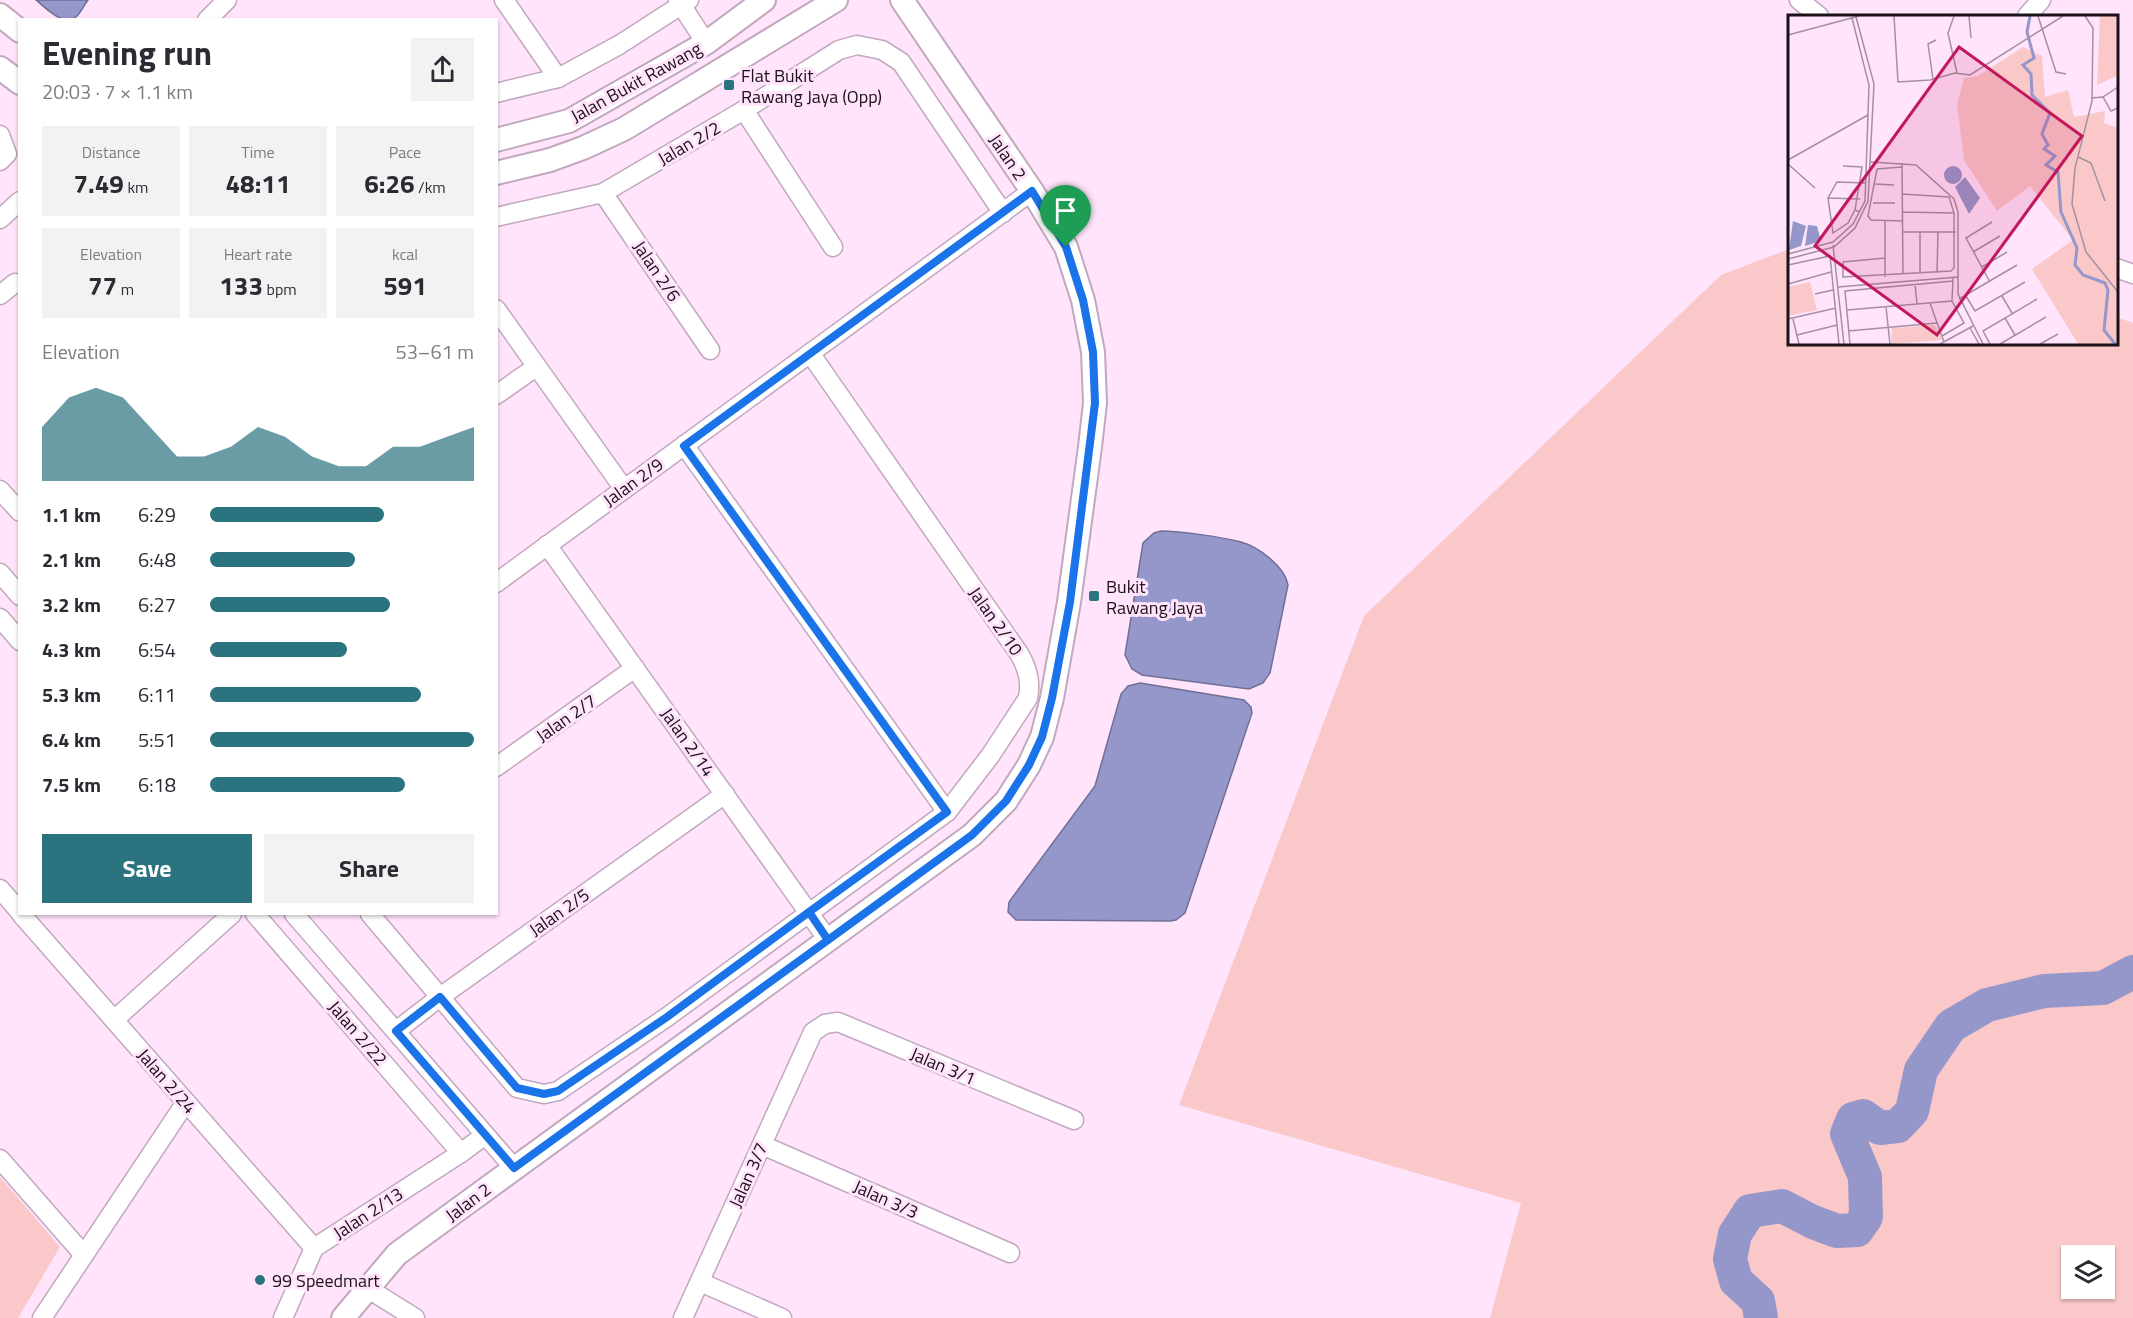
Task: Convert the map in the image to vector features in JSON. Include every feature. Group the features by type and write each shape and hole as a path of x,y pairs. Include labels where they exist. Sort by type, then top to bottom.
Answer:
{"street":[{"path":"209,18 227,0"},
{"path":"504,0 558,78"},
{"name":"Jalan Bukit Rawang","path":"498,139 569,121 706,43 764,0"},
{"name":"Jalan Bukit Rawang","path":"498,172 550,160 584,148 624,129 836,0"},
{"name":"Jalan 2","path":"343,1318 397,1254 972,835 1006,801 1029,765 1042,737 1052,698 1070,602 1095,403 1093,352 1083,300 1066,247 1032,191 902,0"},
{"path":"1799,0 1819,15"},
{"path":"2028,15 2041,0"},
{"path":"498,93 558,78 619,45 683,2 706,43"},
{"path":"0,15 18,29"},
{"name":"Jalan 2/2","path":"498,217 603,193 744,110 839,50 857,45 882,50 901,62 1003,213"},
{"path":"0,68 18,82"},
{"path":"744,110 833,248"},
{"path":"0,135 7,154 0,161"},
{"name":"Jalan 2/9","path":"498,582 1032,191"},
{"name":"Jalan 2/6","path":"603,193 710,350"},
{"path":"0,219 18,203"},
{"path":"2118,269 2133,274"},
{"path":"0,295 15,283 18,284"},
{"path":"498,312 624,489"},
{"name":"Jalan 2/10","path":"371,915 517,1088 544,1094 558,1091 667,1017 947,812 990,756 1028,698 1030,687 1027,668 810,353"},
{"path":"498,394 536,367"},
{"path":"684,446 947,812"},
{"path":"0,490 18,510"},
{"name":"Jalan 2/14","path":"547,545 828,940"},
{"path":"0,573 18,594"},
{"path":"0,618 18,639"},
{"name":"Jalan 2/7","path":"498,766 635,668"},
{"name":"Jalan 2/5","path":"396,1031 440,997 725,795"},
{"name":"Jalan 2/24","path":"0,889 18,911"},
{"name":"Jalan 2/24","path":"22,915 314,1248"},
{"path":"114,1020 231,915"},
{"name":"Jalan 2/22","path":"256,915 461,1153"},
{"path":"295,915 514,1168"},
{"name":"Jalan 3/1","path":"813,1032 825,1024 838,1022 1074,1120"},
{"name":"Jalan 3/7","path":"683,1318 813,1032"},
{"path":"42,1318 186,1102"},
{"name":"Jalan 2/13","path":"283,1318 314,1248 485,1135"},
{"name":"Jalan 3/3","path":"762,1145 1010,1253"},
{"path":"0,1159 84,1255"},
{"path":"700,1282 782,1318"},
{"path":"367,1288 415,1318"}],"shaded area":[{"path":"1788,249 1788,345 2118,345 2118,317 2133,323 2133,1318 1490,1318 1521,1203 1179,1105 1364,616 1721,275"},
{"path":"0,1177 60,1247 18,1318 0,1318"}],"water":[{"path":"36,0 88,0 74,18 61,18"},
{"path":"1161,531 1241,542 1263,553 1282,571 1288,585 1270,673 1263,683 1249,689 1142,675 1132,669 1125,655 1143,543 1154,533"},
{"path":"1140,683 1244,700 1251,707 1252,713 1185,913 1176,920 1170,921 1016,920 1008,912 1009,902 1095,786 1121,694 1128,686"}],"waterway":[{"path":"1761,1318 1758,1301 1736,1281 1730,1259 1735,1234 1750,1211 1782,1206 1837,1231 1857,1230 1866,1217 1865,1177 1847,1134 1853,1119 1863,1116 1880,1128 1898,1126 1912,1111 1921,1070 1951,1026 1987,1005 2044,991 2103,988 2133,972"}],"place":[{"name":"Flat Bukit Rawang Jaya (Opp)","path":"729,85"},
{"name":"Bukit Rawang Jaya","path":"1094,596"},
{"name":"99 Speedmart","path":"260,1280"}],"route":[{"path":"1066,247 1032,191 684,446 947,812 809,912 828,940 514,1168 396,1031 440,997 517,1088 544,1094 558,1091 667,1017 809,912 828,940 972,835 1006,801 1029,765 1042,737 1052,698 1070,602 1095,403 1093,352 1083,300 1066,247"}]}
